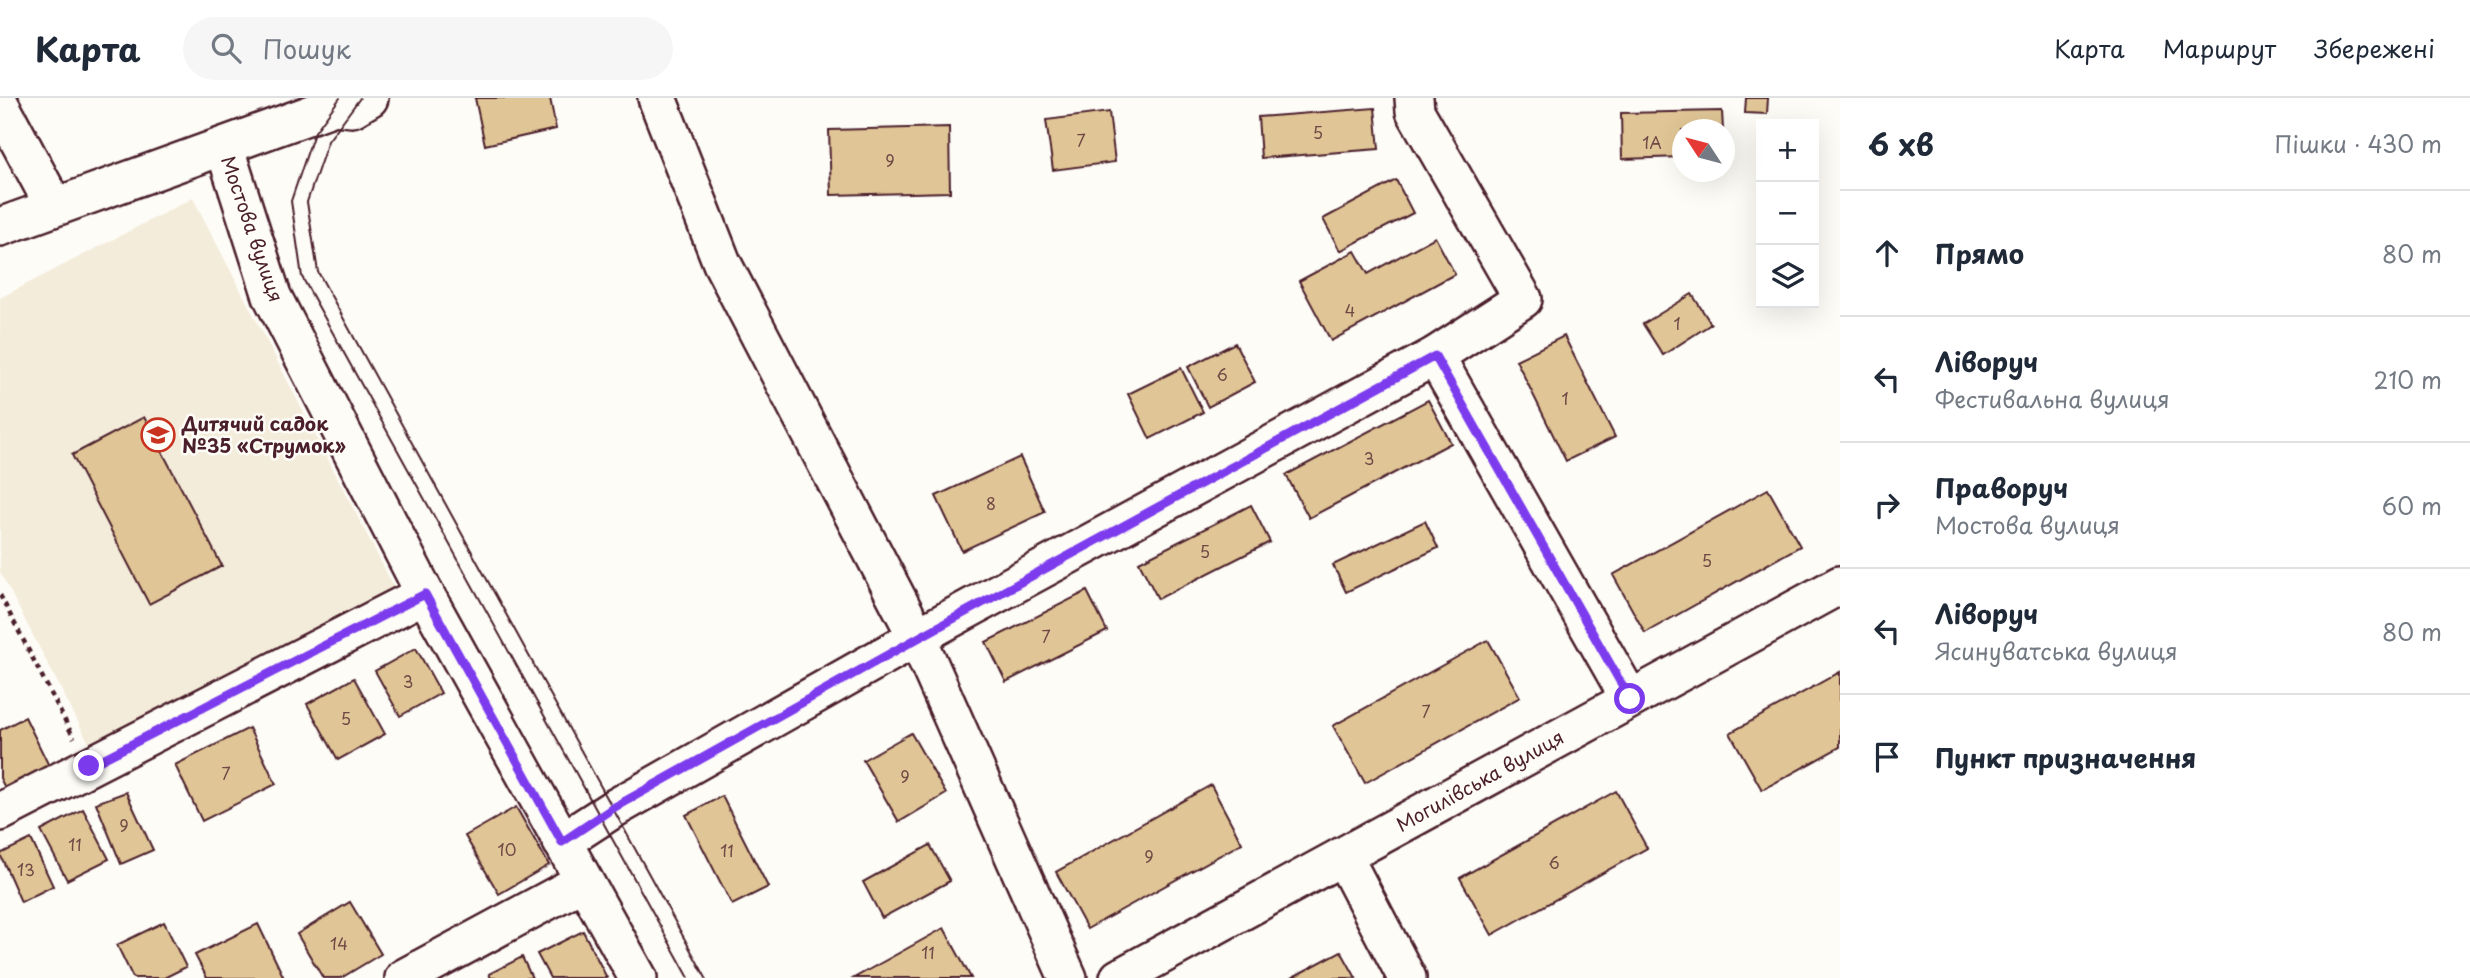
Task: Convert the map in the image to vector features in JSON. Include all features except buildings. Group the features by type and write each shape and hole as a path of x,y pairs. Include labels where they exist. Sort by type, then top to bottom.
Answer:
{"street":[{"path":"0,227 224,146 315,107 352,108 369,98"},
{"path":"656,98 722,263 918,638 1068,978"},
{"path":"562,842 613,808 918,638 1435,356 1523,299 1415,111 1414,98"},
{"path":"0,105 54,206"},
{"name":"Мостова вулиця","path":"224,146 272,296 425,594 638,978"},
{"path":"1435,356 1630,699"},
{"name":"Могилівська вулиця","path":"1119,978 1840,585"},
{"path":"0,812 425,594"},
{"path":"1343,856 1408,978"},
{"path":"404,978 584,881"}],"path":[{"path":"0,595 89,766"}],"shaded area":[{"name":"Дитячий садок №35 «Струмок»","path":"193,198 394,587 90,745 0,572 0,298"}],"tram line":[{"path":"340,98 314,133 291,201 302,277 689,978"},
{"path":"360,98 328,141 307,202 318,272 706,978"}],"place":[{"name":"Дитячий садок №35 «Струмок»","path":"158,435"}],"route":[{"path":"89,766 425,594 562,842 613,808 918,638 1435,356 1630,699"}]}
